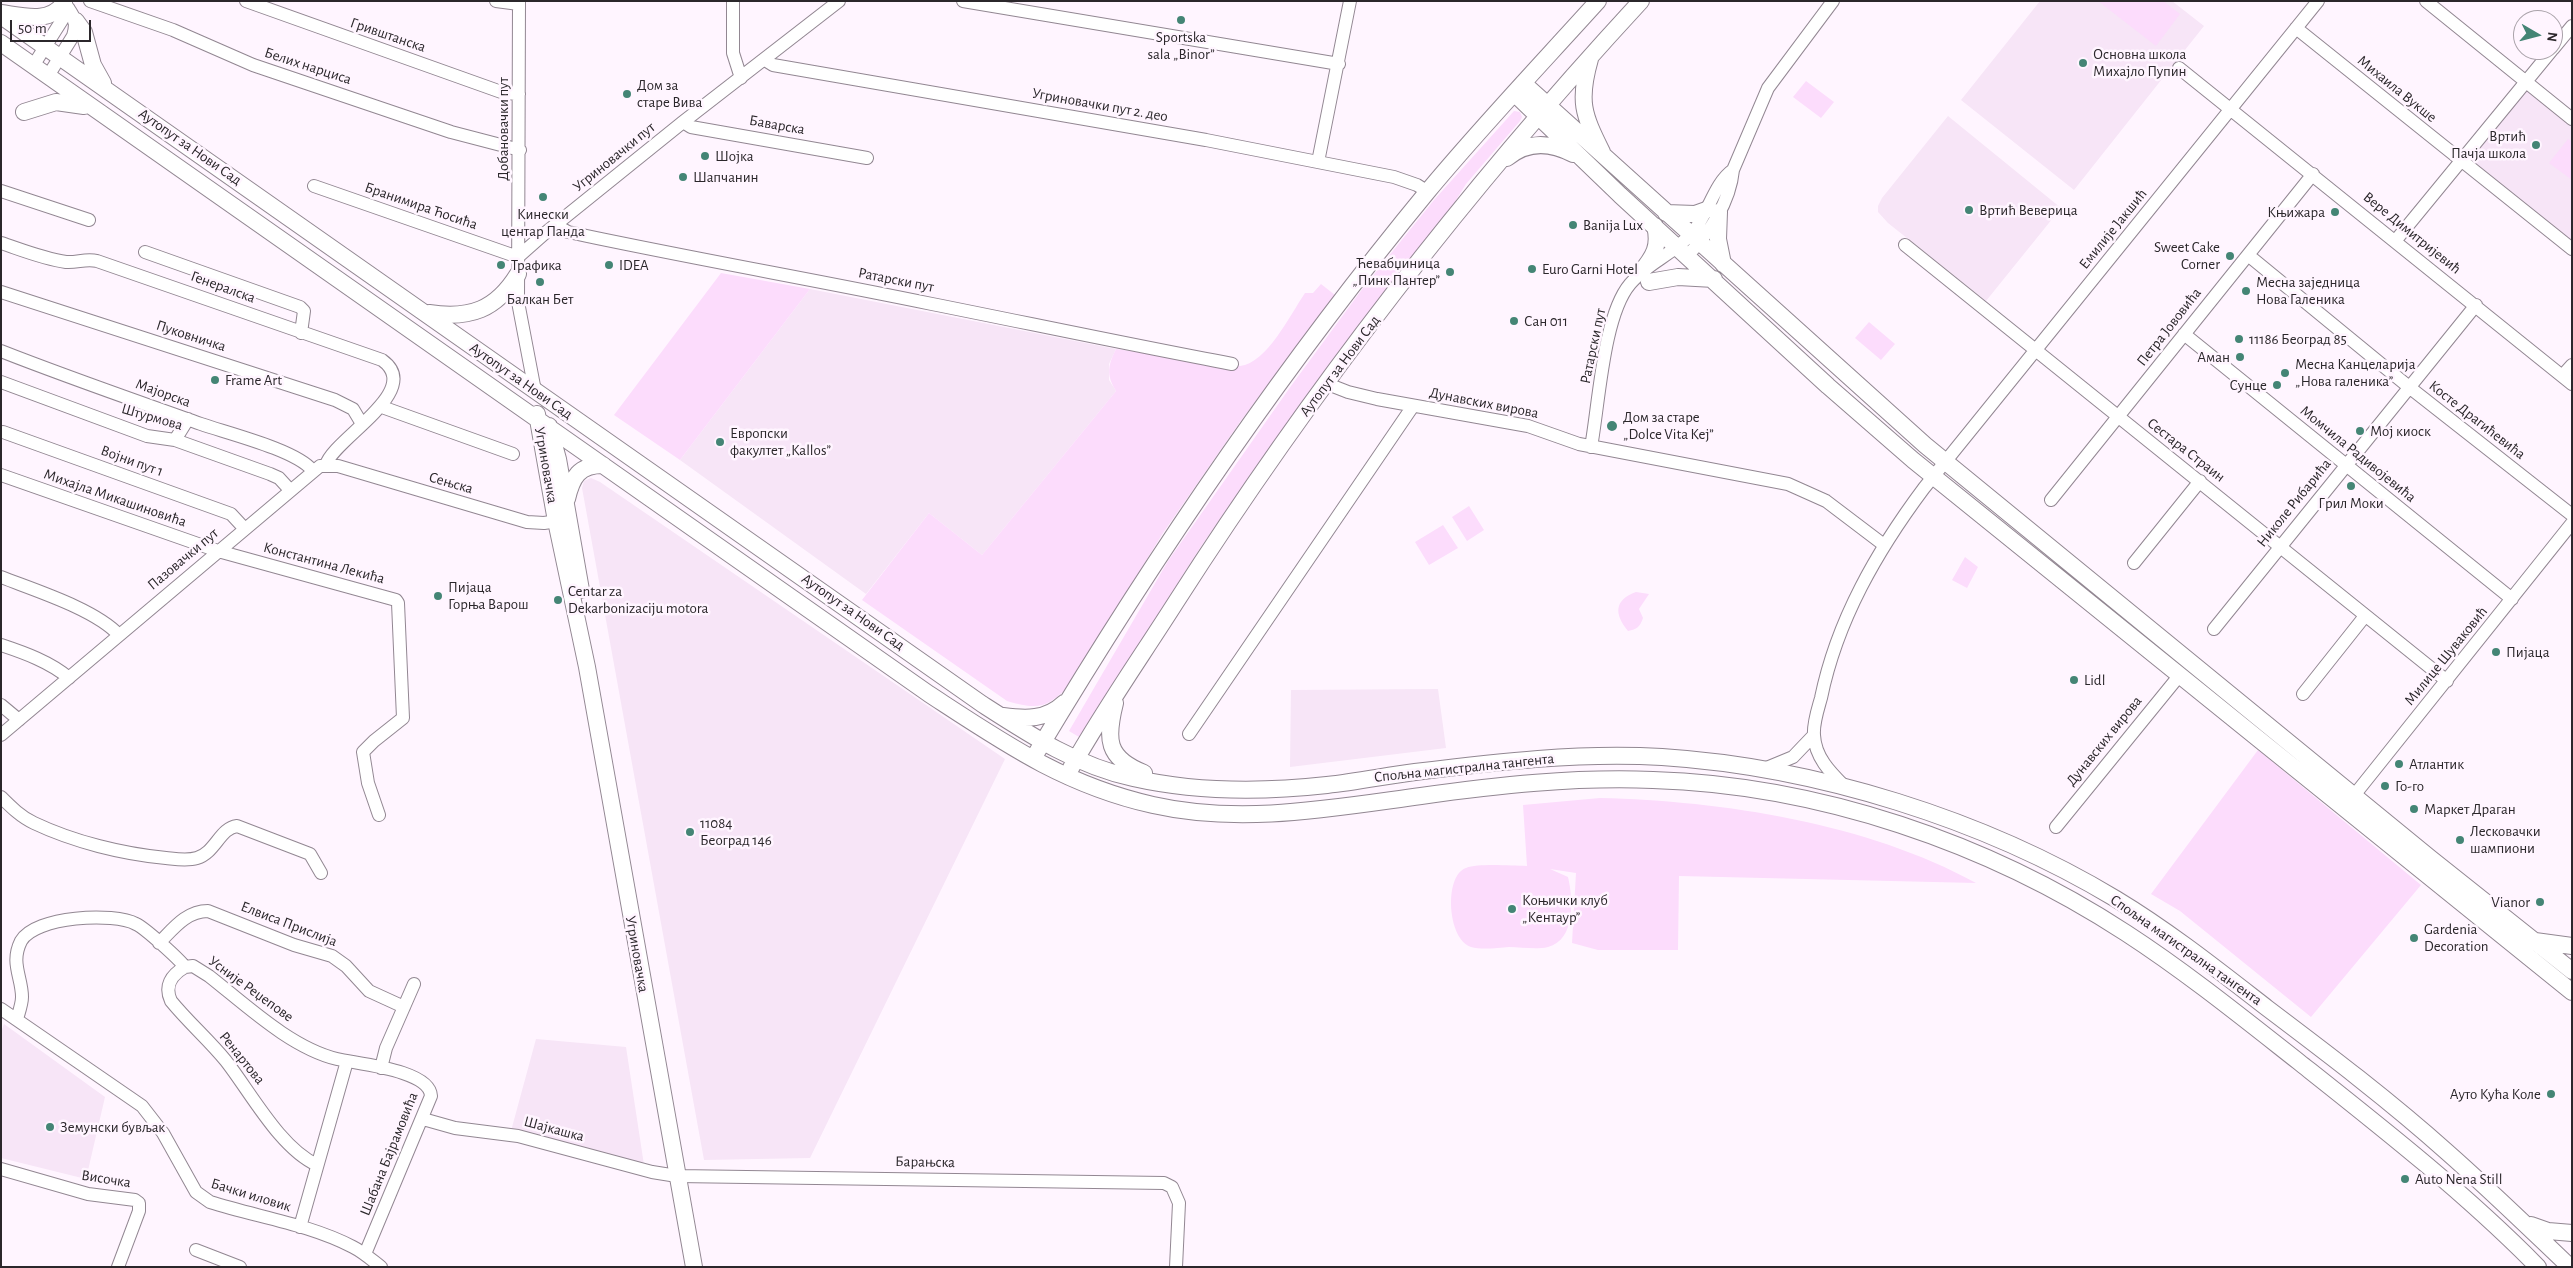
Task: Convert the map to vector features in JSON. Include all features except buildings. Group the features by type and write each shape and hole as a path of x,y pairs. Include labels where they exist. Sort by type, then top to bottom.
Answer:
{"main road":[{"path":"1032,761 1178,530 1269,396 1428,192 1518,88 1598,1"},
{"name":"Аутопут за Нови Сад","path":"1,44 921,689 1032,761 1066,777 1118,691 1248,493 1326,383 1490,172 1641,1"},
{"path":"1,14 45,16 67,7 84,32 93,65 106,87"},
{"name":"Аутопут за Нови Сад","path":"1,14 428,313 535,391 1001,716 1043,743 1076,759"},
{"path":"1592,55 1584,83 1582,103 1588,124 1606,160"},
{"path":"1518,88 1606,160 1946,462 2532,940 2570,983"},
{"path":"24,112 56,102 66,101 93,108"},
{"path":"1543,110 1583,160 1828,386 1933,477 2344,808 2570,983"},
{"path":"1490,172 1512,154 1539,144 1565,150 1583,160"},
{"path":"1666,213 1695,214 1714,210 1723,264"},
{"path":"1655,226 1657,248 1645,277 1714,279"},
{"path":"428,313 451,316 473,313 496,300 511,286 518,274"},
{"name":"Угриновачка","path":"535,391 566,501 562,520"},
{"name":"Угриновачка","path":"544,424 562,520 581,593 582,641 694,1267"},
{"path":"566,501 572,481 579,470 593,465 603,465"},
{"path":"1118,691 1109,731 1114,752 1131,768 1175,784"},
{"path":"1001,716 1040,717 1060,707 1074,694"},
{"name":"Спољна магистрална тангента","path":"1076,759 1128,777 1175,784 1240,790 1272,790 1328,785 1532,758 1662,757 1764,769 1844,786 1910,806 1971,829 2074,876 2116,899 2164,931 2312,1042 2444,1149 2566,1262"},
{"name":"Спољна магистрална тангента","path":"1066,777 1152,805 1179,811 1231,815 1280,813 1532,782 1595,778 1694,783 1805,800 1861,814 1957,846 2062,895 2150,950 2297,1061 2402,1145 2505,1235 2538,1267"},
{"path":"2532,940 2572,946"},
{"path":"2297,1061 2312,1042"},
{"path":"2521,1220 2548,1231 2572,1232"},
{"path":"2505,1235 2520,1267"}],"street":[{"name":"Белих нарциса","path":"90,1 173,30 253,65 451,132 520,150"},
{"name":"Гривштанска","path":"246,1 504,93 519,94"},
{"path":"496,1 519,3"},
{"path":"733,1 733,53 741,78"},
{"name":"Угриновачки пут","path":"518,257 555,224 839,1"},
{"path":"963,1 1339,64"},
{"path":"1318,162 1350,1"},
{"name":"Ратарски пут","path":"1591,447 1612,325 1626,290 1682,251 1695,239 1714,210 1724,176 1732,170 1768,88 1832,1"},
{"name":"Емилије Јакшић","path":"1933,477 2318,1"},
{"path":"2426,1 2572,119"},
{"name":"Добановачки пут","path":"518,257 520,150 519,3"},
{"path":"33,66 67,7"},
{"path":"48,76 73,36 67,7"},
{"path":"2563,36 2572,26"},
{"name":"Михаила Вукше","path":"2296,28 2572,249"},
{"name":"Угриновачки пут 2. део","path":"765,60 779,66 938,92 1394,177 1417,185 1428,192"},
{"path":"2396,240 2543,60"},
{"name":"Вере Димитријевић","path":"2179,68 2396,240 2567,380"},
{"name":"Баварска","path":"684,122 691,127 866,158"},
{"name":"Петра Јововића","path":"2051,500 2313,174"},
{"name":"Бранимира Ћосића","path":"314,186 518,257"},
{"path":"1,191 89,220"},
{"name":"Ратарски пут","path":"555,224 568,232 663,252 1232,364"},
{"name":"Генералска","path":"1,243 63,262 76,263 90,259 97,261 375,357 388,364 391,372 392,383 382,407"},
{"name":"Сестара Страин","path":"1905,246 2447,681"},
{"path":"145,252 300,306 304,311 301,333"},
{"name":"Косте Драгићевића","path":"2248,255 2409,387 2572,515"},
{"path":"518,257 522,328 535,391"},
{"name":"Пуковничка","path":"1,292 335,400 353,409 362,424"},
{"name":"Николе Рибарића","path":"2214,629 2476,305"},
{"name":"Момчила Радивојевића","path":"2184,334 2512,599"},
{"name":"Мајорска","path":"1,350 59,374 281,452 305,463 312,470"},
{"path":"2567,380 2572,365"},
{"name":"Штурмова","path":"1,382 147,436 175,440 274,476 290,490"},
{"name":"Дунавских вирова","path":"1326,383 1348,392 1413,406 1528,426 1566,441 1591,447 1774,481 1800,488 1826,501 1884,545"},
{"name":"Дунавских вирова","path":"1188,734 1413,406"},
{"path":"326,465 331,453 382,407 513,454"},
{"path":"175,440 188,419"},
{"name":"Војни пут 1","path":"4,432 231,514 244,528"},
{"name":"Пазовачки пут","path":"1,735 312,470 326,465"},
{"name":"Сењска","path":"326,465 528,522 562,520"},
{"name":"Михајла Микашиновића","path":"1,475 218,551"},
{"path":"1844,786 1824,764 1814,735 1822,692 1841,631 1866,576 1884,545 1933,477"},
{"path":"2134,563 2200,482"},
{"name":"Милице Шуваковић","path":"2344,808 2572,523"},
{"name":"Константина Лекића","path":"218,551 393,598 398,601 403,718 374,741 364,752 368,783 379,814"},
{"path":"1,577 86,613 104,622 119,635"},
{"path":"2303,694 2366,616"},
{"path":"1,644 58,669 70,678"},
{"name":"Дунавских вирова","path":"2056,827 2179,676"},
{"path":"1,705 19,720"},
{"path":"1764,769 1793,757 1814,735"},
{"path":"1,797 18,813 35,824 114,850 144,856 184,859 198,858 210,852 227,830 237,826 310,854 321,873"},
{"name":"Елвиса Прислија","path":"159,943 185,918 198,912 208,911 294,945 332,956 346,966 369,991 404,1007"},
{"name":"Усније Реџепове","path":"17,1019 22,996 17,975 18,950 24,936 36,928 58,920 120,920 137,924 185,967 193,966 209,976 306,1048 347,1061 381,1068"},
{"name":"Ренартова","path":"185,967 168,983 167,992 171,1001 225,1060 282,1135 302,1157 317,1165"},
{"path":"381,1068 386,1048 414,984"},
{"name":"Бачки иловик","path":"1,1009 142,1106 163,1132 192,1186 201,1197 216,1204 300,1227 340,1241 365,1254 381,1267"},
{"path":"300,1227 347,1061"},
{"name":"Шабана Бајрамовића","path":"365,1254 431,1096 429,1086 404,1074 381,1068"},
{"name":"Шајкашка","path":"423,1119 455,1128 518,1136 652,1172 677,1176"},
{"name":"Височка","path":"1,1169 88,1194 136,1200 139,1203 139,1211 118,1267"},
{"name":"Барањска","path":"677,1176 1164,1183 1172,1187 1178,1203 1176,1267"},
{"path":"196,1250 240,1267"}],"shaded area":[{"name":"Основна школа Михајло Пупин","path":"2040,1 2172,1 2204,26 2074,190 1961,100"},
{"path":"2098,1 2163,1 2180,14 2156,46"},
{"path":"1806,81 1834,102 1821,118 1793,97"},
{"path":"2526,82 2572,119 2572,249 2461,161"},
{"path":"1514,111 1520,112 1522,117 1520,121 1466,184 1448,213 1380,299 1259,462 1200,548 1085,729 1079,737 1069,731 1168,561 1291,386 1363,288 1434,200"},
{"name":"Вртић Веверица","path":"1948,116 2061,208 1986,301 1888,223 1878,212 1878,206 1882,198"},
{"path":"2568,139 2572,142 2572,180 2549,163"},
{"path":"721,273 810,289 680,460 614,415"},
{"path":"1321,284 1335,295 1240,422 1163,533 1069,686 1054,699 1048,703 1034,706 1007,701 862,600 929,513 982,555 1116,391 1109,375 1109,370 1116,349 1240,366 1250,363 1277,337 1305,293 1313,293"},
{"path":"810,289 1116,349 1109,364 1109,380 1116,391 982,555 929,513 866,594 680,460"},
{"path":"1869,322 1895,344 1881,360 1855,338"},
{"path":"591,478 600,482 1005,759 810,1158 704,1160 582,488 584,481"},
{"path":"1469,506 1484,530 1467,541 1452,517"},
{"path":"1443,525 1458,548 1429,565 1415,542"},
{"path":"1965,557 1978,567 1967,588 1952,580"},
{"path":"1636,592 1649,594 1639,609 1643,618 1641,624 1628,631 1620,619 1618,608 1624,599"},
{"path":"1438,689 1446,748 1290,767 1291,690"},
{"path":"2258,750 2421,885 2311,1017 2180,911 2151,894"},
{"path":"1600,798 1695,804 1793,819 1889,845 1934,862 1976,883 1679,876 1678,950 1598,950 1572,943 1576,873 1550,869 1568,877 1571,896 1568,927 1564,936 1557,943 1539,948 1509,947 1485,949 1471,947 1463,942 1457,932 1451,907 1454,882 1459,873 1472,866 1527,866 1523,805"},
{"name":"Земунски бувљак","path":"4,1024 105,1097 86,1179 1,1158 1,1032"},
{"path":"536,1039 626,1047 644,1165 511,1131"}],"place":[{"name":"Sportska sala „Binor”","path":"1181,20"},
{"name":"Основна школа Михајло Пупин","path":"2083,63"},
{"name":"Дом за старе Вива","path":"627,94"},
{"name":"Вртић Пачја школа","path":"2536,145"},
{"name":"Шојка","path":"705,156"},
{"name":"Шапчанин","path":"683,177"},
{"name":"Кинески центар Панда","path":"543,197"},
{"name":"Вртић Веверица","path":"1969,210"},
{"name":"Књижара","path":"2335,212"},
{"name":"Banija Lux","path":"1573,225"},
{"name":"Sweet Cake Corner","path":"2230,256"},
{"name":"Трафика","path":"501,265"},
{"name":"IDEA","path":"609,265"},
{"name":"Euro Garni Hotel","path":"1532,269"},
{"name":"Ћевабџиница „Пинк Пантер”","path":"1450,272"},
{"name":"Балкан Бет","path":"540,282"},
{"name":"Месна заједница Нова Галеника","path":"2246,291"},
{"name":"Сан 011","path":"1514,321"},
{"name":"11186 Београд 85","path":"2239,339"},
{"name":"Аман","path":"2240,357"},
{"name":"Месна Канцеларија „Нова галеника”","path":"2285,373"},
{"name":"Frame Art","path":"215,380"},
{"name":"Сунце","path":"2277,385"},
{"name":"Дом за старе „Dolce Vita Kej”","path":"1612,426"},
{"name":"Мој киоск","path":"2360,431"},
{"name":"Европски факултет „Kallos”","path":"720,442"},
{"name":"Грил Моки","path":"2351,486"},
{"name":"Пијаца Горња Варош","path":"438,596"},
{"name":"Centar za Dekarbonizaciju motora","path":"558,600"},
{"name":"Пијаца","path":"2496,652"},
{"name":"Lidl","path":"2074,680"},
{"name":"Атлантик","path":"2399,764"},
{"name":"Го-го","path":"2385,786"},
{"name":"Маркет Драган","path":"2414,809"},
{"name":"11084 Београд 146","path":"690,832"},
{"name":"Лесковачки шампиони","path":"2460,840"},
{"name":"Vianor","path":"2540,902"},
{"name":"Коњички клуб „Кентаур”","path":"1512,909"},
{"name":"Gardenia Decoration","path":"2414,938"},
{"name":"Ауто Кућа Коле","path":"2551,1094"},
{"name":"Земунски бувљак","path":"50,1127"},
{"name":"Auto Nena Still","path":"2405,1179"}]}
